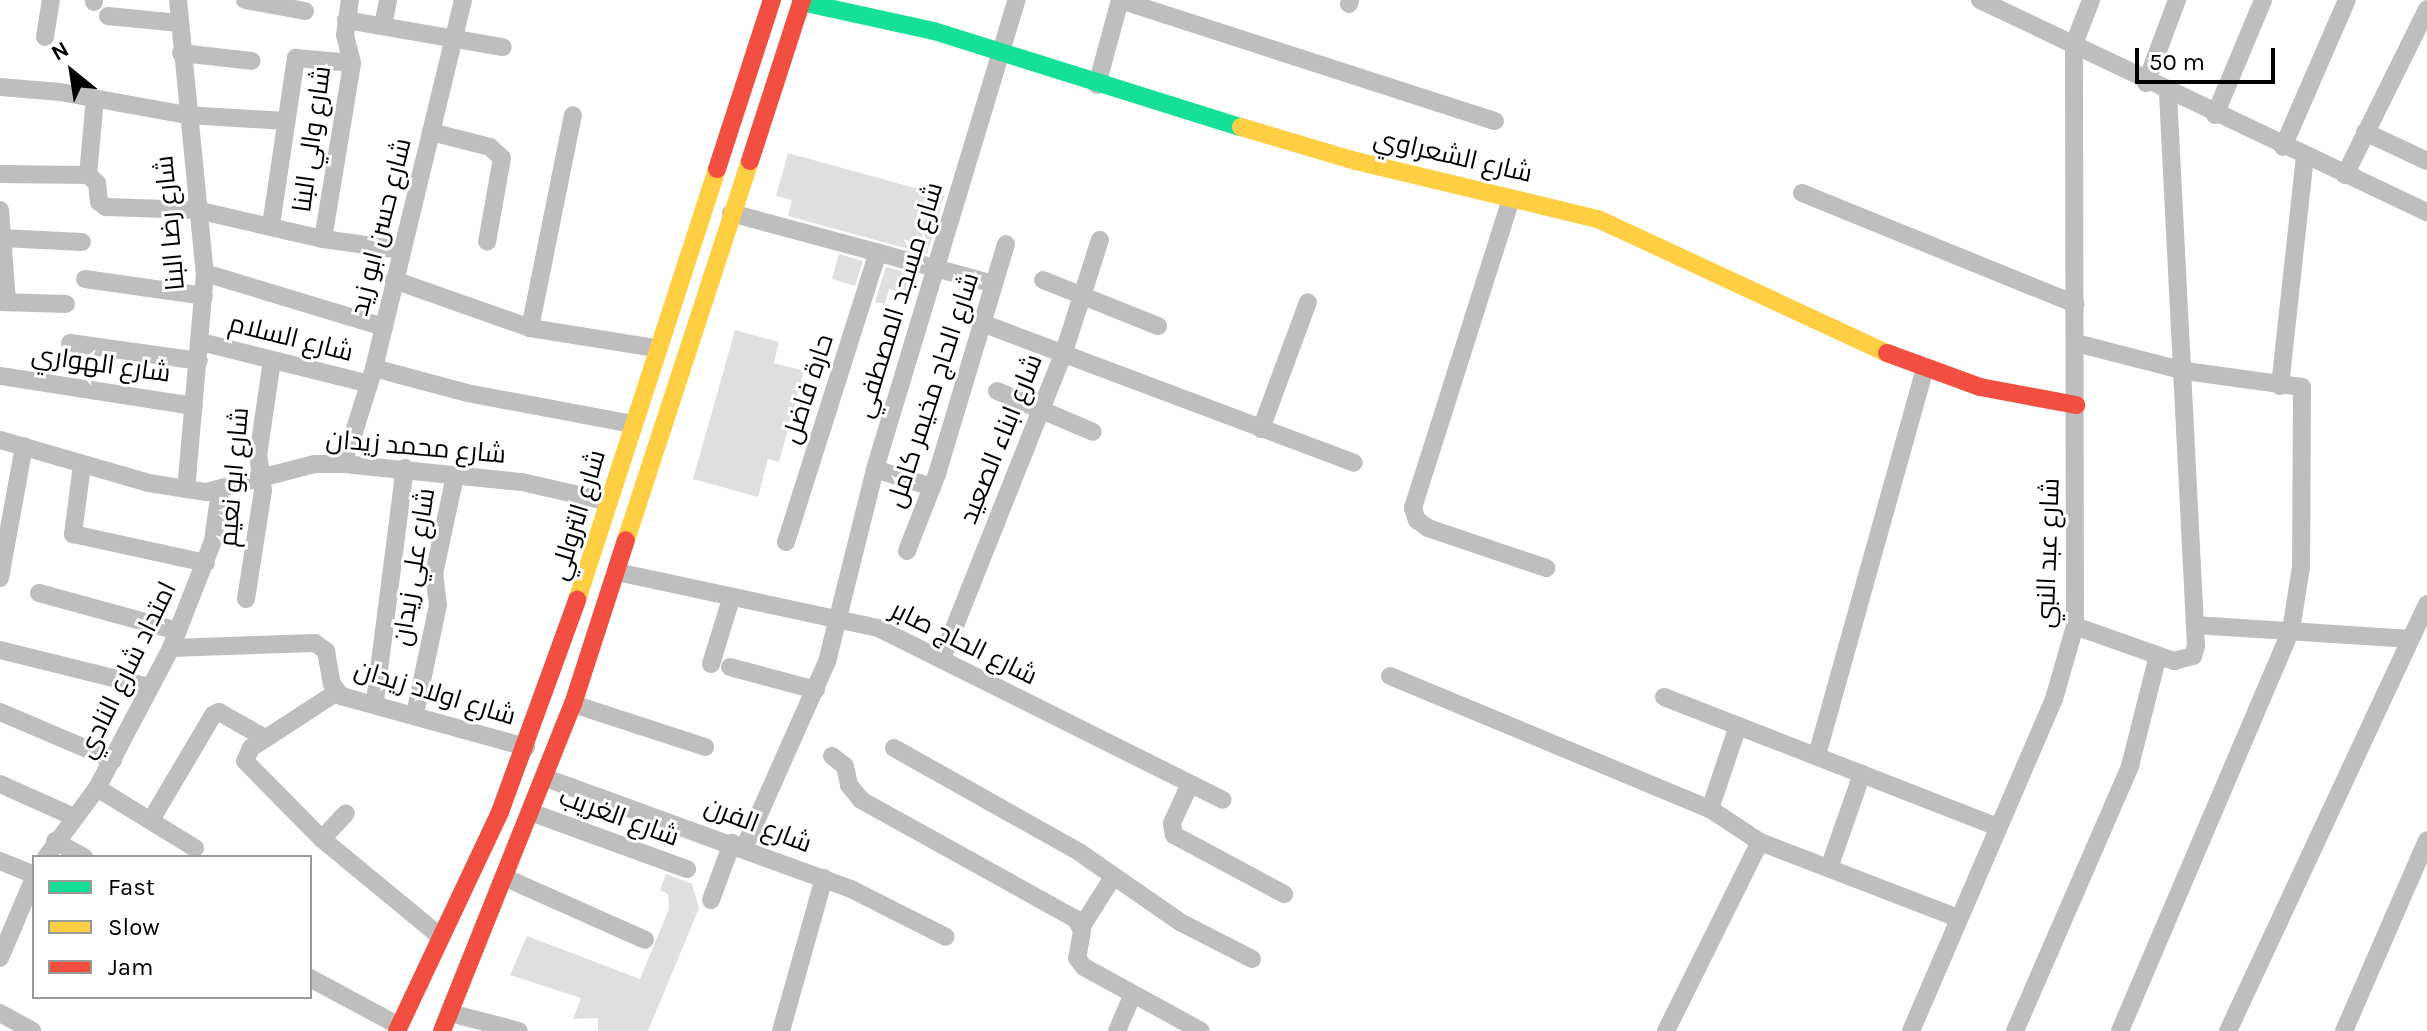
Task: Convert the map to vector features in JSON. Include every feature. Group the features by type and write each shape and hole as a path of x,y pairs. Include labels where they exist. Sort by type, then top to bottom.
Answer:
{"street":[{"path":"45,37 51,0"},
{"name":"شارع رضا البنا","path":"178,0 186,115 205,273 186,489"},
{"path":"245,0 305,11"},
{"name":"شارع والي البنا","path":"323,239 352,63 346,20 350,0"},
{"path":"383,26 388,0"},
{"name":"شارع حسن ابو زيد","path":"344,464 372,376 463,0"},
{"name":"شارع التروللي","path":"398,1029 526,747 772,0"},
{"name":"شارع مسجد المصطفي","path":"711,900 816,690 840,618 875,469 1017,0"},
{"path":"1097,85 1120,0 1495,121"},
{"path":"1980,0 2074,44 2146,83 2427,212"},
{"path":"2074,44 2091,0"},
{"path":"2146,83 2177,0"},
{"path":"2215,115 2263,0"},
{"path":"2283,147 2347,0"},
{"name":"شارع التروللي","path":"442,1031 533,813 573,704 802,1"},
{"name":"شارع الشعراوي","path":"802,1 1002,52 1097,85 1511,199 1570,210 1626,231 1797,315 1925,368 1980,387 2076,405"},
{"path":"2345,175 2427,9"},
{"path":"108,16 179,23"},
{"path":"346,20 503,47"},
{"name":"شارع عبد النبي","path":"1911,1031 2054,699 2075,626 2074,44"},
{"path":"181,53 252,61"},
{"path":"271,225 296,58 352,63"},
{"path":"0,87 95,98 186,115 286,121"},
{"path":"2075,626 2184,662 2193,656 2195,625 2185,371 2168,93"},
{"path":"88,175 95,98"},
{"path":"530,328 573,115"},
{"path":"431,132 490,147 502,158 487,242"},
{"path":"2365,132 2427,161"},
{"path":"2280,386 2305,157"},
{"path":"0,174 88,175 97,183 103,207 197,210 323,239 401,250"},
{"path":"1802,193 2075,304"},
{"path":"1511,199 1413,508 1417,520 1428,528 1546,568"},
{"path":"0,210 3,302 66,304"},
{"path":"731,213 994,284"},
{"path":"2,238 82,242"},
{"name":"شارع ابناء الصعيد","path":"943,656 1063,355 1100,240"},
{"name":"شارع الحاج مخيمر كامل","path":"907,551 932,487 1006,244"},
{"name":"حارة فاضل","path":"786,542 878,252"},
{"path":"205,273 384,327"},
{"path":"85,279 204,296"},
{"path":"394,280 530,328 656,348"},
{"path":"1043,280 1158,326"},
{"path":"1261,429 1308,302"},
{"path":"982,323 1354,463"},
{"name":"شارع السلام","path":"70,343 272,360 633,424"},
{"path":"2076,343 2185,371 2302,387 2301,567 2291,630 2120,1031"},
{"name":"شارع ابو نعيم","path":"246,599 262,477 258,456 272,360"},
{"path":"1817,755 1925,368"},
{"name":"شارع الهواري","path":"0,376 194,406"},
{"path":"997,391 1093,432"},
{"name":"شارع محمد زيدان","path":"0,440 82,465 186,489 220,490 314,464 344,464 522,482 609,502"},
{"path":"0,578 24,446"},
{"path":"82,465 73,534 206,563"},
{"path":"375,701 405,468"},
{"path":"875,469 932,487"},
{"name":"شارع علي زيدان","path":"415,714 438,605 434,574 455,476"},
{"name":"امتداد شارع النادي","path":"50,849 97,788 175,639 206,563 220,490"},
{"name":"شارع الحاج صابر","path":"617,572 731,599 840,618 878,628 943,656 1223,800"},
{"name":"شارع اولاد زيدان","path":"39,593 175,639 315,643 326,651 337,692 350,700 375,701 526,747"},
{"path":"711,664 731,599"},
{"path":"2228,1031 2426,609"},
{"path":"2195,625 2411,639"},
{"path":"0,650 150,687"},
{"path":"2015,1031 2130,766 2158,655"},
{"path":"730,667 816,690"},
{"path":"1390,676 1710,809 1760,842 1958,918"},
{"path":"337,692 265,738 248,753 249,768 322,839 441,937"},
{"path":"1664,697 1997,827"},
{"path":"573,704 705,747"},
{"path":"0,712 113,760"},
{"path":"151,820 213,715 219,712 265,738"},
{"path":"1710,809 1738,726"},
{"path":"894,748 1113,877 1180,922 1252,959"},
{"path":"832,756 845,766 849,785 861,800 1012,880 1082,926"},
{"path":"1829,868 1862,774"},
{"name":"شارع الفرن","path":"546,778 824,878 946,937"},
{"path":"0,784 74,817"},
{"path":"1190,784 1172,823 1174,835 1284,894"},
{"path":"97,788 195,848"},
{"path":"322,839 346,813"},
{"name":"شارع الغريب","path":"533,813 687,869"},
{"path":"2344,1031 2427,840"},
{"path":"1666,1031 1760,842"},
{"path":"50,849 76,855"},
{"path":"0,861 32,876"},
{"path":"1113,877 1082,926 1079,963 1201,1031"},
{"path":"506,878 645,940"},
{"path":"781,1031 824,878"},
{"path":"0,958 30,899"},
{"path":"422,978 458,995"},
{"path":"312,979 398,1029"},
{"path":"1117,1031 1133,994"},
{"path":"0,1013 32,1031"},
{"path":"450,1013 519,1031"}],"building":[{"path":"788,153 944,196 927,254 788,216 792,200 776,196"},
{"path":"839,254 863,261 855,286 832,279"},
{"path":"886,267 915,275 909,295 889,289 885,304 875,302"},
{"path":"735,330 779,342 774,363 804,371 779,462 768,459 758,497 693,479"},
{"path":"666,874 692,884 699,908 648,1031 598,1031 598,1018 573,1019 581,998 510,975 527,936 640,979 669,909 668,894 660,890"}],"traffic: fast":[{"path":"801,2 934,31 1241,127"}],"traffic: slow":[{"path":"1241,127 1356,161 1598,219 1887,353"},
{"path":"626,540 750,161"},
{"path":"577,600 717,169"}],"traffic: jam":[{"path":"717,169 772,0"},
{"path":"750,161 802,0"},
{"path":"1887,353 1980,387 2076,405"},
{"path":"442,1031 573,704 626,540"},
{"path":"397,1031 500,812 577,600"}]}
